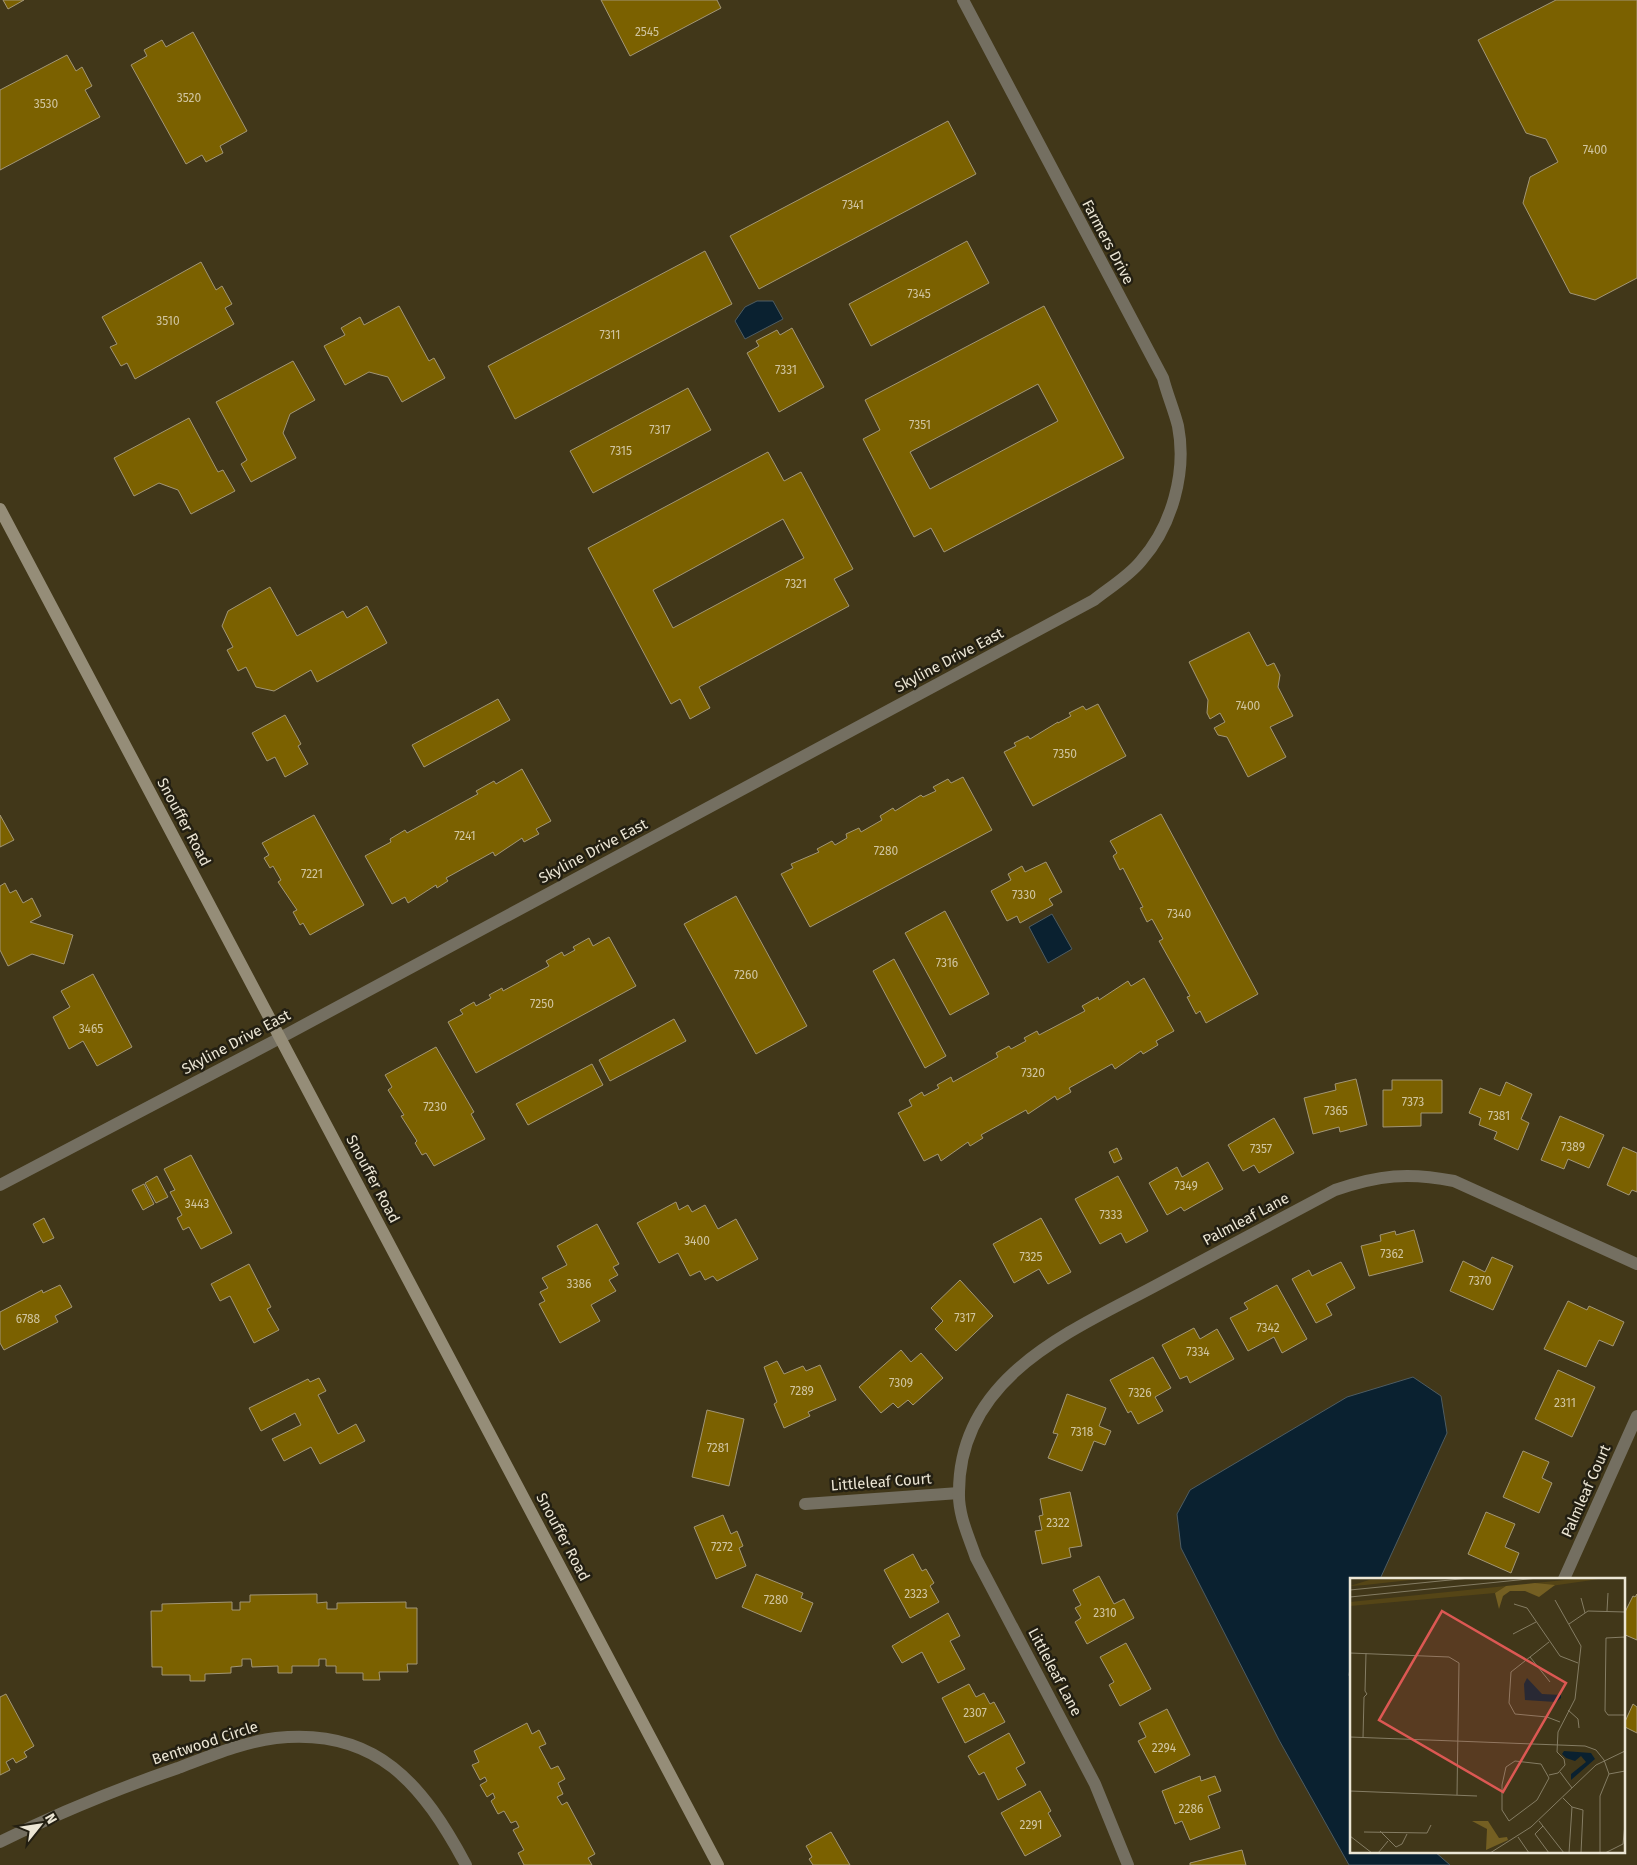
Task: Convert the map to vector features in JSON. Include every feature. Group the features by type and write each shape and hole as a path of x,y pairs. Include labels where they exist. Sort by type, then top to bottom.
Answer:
{"main road":[{"name":"Snouffer Road","path":"0,509 718,1865"}],"street":[{"name":"Farmers Drive","path":"963,0 1163,378 1178,426 1180,462 1177,488 1169,511"},
{"name":"Skyline Drive East","path":"0,1184 280,1038 1094,600 1140,563 1160,537 1169,511"},
{"name":"Palmleaf Lane","path":"958,1493 962,1460 970,1433 1002,1382 1035,1354 1122,1304 1335,1190 1365,1180 1394,1175 1425,1176 1454,1181 1637,1264"},
{"name":"Palmleaf Court","path":"1564,1578 1637,1416"},
{"name":"Littleleaf Court","path":"805,1504 958,1493"},
{"name":"Littleleaf Lane","path":"958,1493 964,1524 976,1558 1096,1784 1128,1865"},
{"name":"Bentwood Circle","path":"0,1842 72,1807 195,1762 248,1744 275,1738 303,1737 353,1745 392,1765 424,1797 466,1865"}],"water":[{"path":"757,301 773,301 783,319 745,339 735,321 745,307"},
{"path":"1052,914 1072,949 1048,963 1029,927"},
{"path":"1413,1377 1441,1396 1447,1433 1380,1578 1350,1578 1350,1852 1435,1852 1450,1865 1349,1865 1279,1740 1181,1548 1177,1514 1190,1490 1347,1397"}],"building":[{"path":"3,0 24,0 8,9"},
{"path":"601,0 717,0 721,8 630,56"},
{"path":"1556,0 1637,0 1637,278 1595,300 1570,293 1523,203 1530,177 1558,162 1546,139 1526,133 1478,40"},
{"path":"193,32 247,131 220,146 223,153 206,162 202,155 186,164 131,65 147,56 144,50 162,40 166,47"},
{"path":"67,55 76,71 82,67 92,86 85,90 100,117 0,170 0,90"},
{"path":"948,121 976,174 759,289 730,236"},
{"path":"967,241 989,283 871,346 849,304"},
{"path":"705,251 732,304 515,419 488,366"},
{"path":"201,262 216,290 222,286 232,304 225,308 234,324 135,379 127,363 121,366 110,347 117,344 102,317"},
{"path":"399,306 429,361 434,358 445,378 402,402 388,377 369,372 345,385 324,346 345,335 341,328 360,317 364,325"},
{"path":"1044,306 1124,458 944,552 931,528 914,537 863,439 880,430 865,400","holes":["1038,384 1058,421 930,489 910,452"]},
{"path":"792,328 824,387 779,412 747,353 759,346 756,341 777,330 780,335"},
{"path":"293,361 315,400 290,414 283,433 296,458 251,482 241,464 247,460 216,402"},
{"path":"688,388 711,430 593,493 570,451"},
{"path":"189,418 218,472 223,470 235,491 191,514 178,490 159,483 134,496 114,458"},
{"path":"768,452 784,481 801,472 853,569 834,579 849,606 699,687 710,708 690,719 680,699 671,704 588,548","holes":["783,519 804,558 673,628 653,590"]},
{"path":"270,587 297,636 343,611 347,618 367,606 387,643 317,682 311,670 274,691 256,687 246,667 238,671 227,650 233,647 222,626 228,611"},
{"path":"1249,632 1267,666 1274,663 1280,675 1278,687 1293,716 1270,727 1286,757 1248,777 1227,737 1218,735 1214,728 1225,722 1220,713 1210,719 1207,713 1208,700 1189,662"},
{"path":"498,699 510,720 424,767 412,745"},
{"path":"1098,704 1126,756 1033,806 1004,752 1016,746 1014,743 1028,736 1030,739 1071,716 1069,713 1083,706 1086,710"},
{"path":"285,715 301,744 298,746 308,764 285,777 275,757 267,761 252,733"},
{"path":"522,769 551,821 536,829 539,834 524,842 522,838 495,856 493,852 446,878 448,881 437,888 436,885 408,903 405,897 392,904 365,856 391,842 390,839 405,830 407,833 478,794 476,791 494,781 496,784"},
{"path":"963,777 992,830 810,927 781,874 793,868 791,864 819,852 817,849 832,841 835,845 847,838 846,834 859,828 861,832 882,820 880,816 893,808 895,811 921,795 923,797 936,791 933,787 948,779 951,783"},
{"path":"1161,814 1258,994 1206,1023 1200,1011 1196,1014 1187,997 1190,996 1159,941 1163,939 1152,919 1147,922 1140,908 1143,907 1123,868 1120,870 1113,856 1117,853 1110,841"},
{"path":"0,815 14,840 0,847"},
{"path":"314,815 364,905 310,935 303,923 300,925 293,912 297,910 278,882 281,880 273,866 270,868 264,858 269,855 262,843"},
{"path":"1046,862 1062,892 1049,899 1053,905 1020,923 1017,916 1007,921 991,891 1011,880 1008,874 1022,866 1025,872"},
{"path":"5,883 10,893 16,890 23,903 32,898 41,916 30,922 73,935 64,964 32,954 8,966 0,950 0,886"},
{"path":"736,896 807,1026 756,1054 684,924"},
{"path":"945,911 989,994 950,1015 905,933"},
{"path":"609,937 636,986 476,1073 448,1022 463,1014 460,1010 474,1002 476,1006 491,998 489,995 502,988 503,991 549,966 546,961 562,952 564,956 575,950 573,947 589,938 593,946"},
{"path":"894,959 946,1056 925,1068 873,971"},
{"path":"93,974 132,1047 97,1066 83,1041 69,1049 53,1017 70,1007 61,991"},
{"path":"1144,978 1174,1031 1156,1041 1158,1045 1143,1054 1141,1051 1115,1069 1112,1064 1069,1088 1071,1092 1057,1100 1055,1096 1028,1114 1026,1110 981,1135 983,1138 970,1146 968,1142 941,1161 938,1154 924,1161 898,1113 912,1106 909,1100 922,1092 924,1096 939,1088 937,1085 951,1077 953,1082 998,1057 996,1053 1009,1046 1011,1049 1026,1041 1024,1038 1037,1031 1039,1035 1085,1011 1082,1006 1098,997 1099,1000 1128,981 1131,986"},
{"path":"674,1019 686,1041 610,1081 599,1060"},
{"path":"436,1047 474,1112 471,1114 485,1139 434,1166 426,1153 422,1155 415,1143 417,1141 401,1116 404,1115 388,1090 392,1087 385,1075"},
{"path":"592,1064 603,1085 528,1125 516,1104"},
{"path":"1356,1079 1367,1125 1340,1132 1339,1127 1313,1134 1304,1098 1336,1090 1335,1084"},
{"path":"1392,1080 1442,1080 1442,1113 1421,1113 1421,1126 1383,1127 1383,1090 1392,1090"},
{"path":"1506,1082 1532,1094 1521,1119 1529,1123 1518,1150 1494,1139 1497,1132 1479,1125 1481,1118 1469,1113 1480,1088 1500,1096"},
{"path":"1560,1116 1604,1135 1589,1168 1568,1159 1564,1169 1541,1160"},
{"path":"1274,1118 1294,1153 1259,1173 1254,1165 1243,1171 1228,1145"},
{"path":"1623,1147 1637,1153 1637,1192 1632,1190 1629,1195 1607,1185"},
{"path":"1117,1148 1122,1159 1114,1163 1109,1152"},
{"path":"191,1155 232,1233 201,1249 189,1227 183,1230 177,1218 182,1215 170,1192 175,1190 164,1169"},
{"path":"1208,1162 1223,1189 1184,1211 1181,1207 1167,1215 1149,1183 1177,1167 1182,1177"},
{"path":"157,1176 168,1197 156,1203 145,1183"},
{"path":"1118,1176 1148,1231 1126,1243 1121,1233 1100,1244 1075,1199"},
{"path":"144,1184 154,1204 143,1210 132,1190"},
{"path":"676,1202 679,1210 688,1205 692,1212 705,1205 718,1229 736,1219 758,1259 717,1281 713,1276 705,1280 700,1271 690,1276 678,1253 659,1263 637,1223"},
{"path":"44,1218 54,1238 43,1243 33,1224"},
{"path":"1041,1218 1071,1272 1048,1284 1039,1269 1014,1283 993,1244"},
{"path":"597,1224 619,1264 613,1267 618,1275 609,1280 616,1291 591,1305 600,1321 560,1343 539,1304 545,1301 540,1292 548,1288 542,1278 567,1265 557,1246"},
{"path":"1414,1230 1423,1262 1369,1276 1361,1246 1381,1241 1380,1235 1395,1231 1396,1235"},
{"path":"1492,1257 1513,1266 1493,1310 1450,1291 1463,1261 1485,1272"},
{"path":"1341,1262 1355,1288 1326,1304 1332,1315 1316,1323 1292,1279 1309,1270 1312,1276"},
{"path":"249,1264 271,1307 267,1309 279,1330 254,1343 230,1296 220,1301 211,1284"},
{"path":"960,1280 993,1316 956,1351 935,1329 943,1321 931,1308"},
{"path":"60,1285 72,1307 55,1316 58,1322 4,1350 0,1343 0,1312 42,1290 43,1293"},
{"path":"1277,1285 1307,1339 1282,1353 1274,1337 1248,1351 1230,1318 1248,1309 1244,1303"},
{"path":"1568,1301 1587,1310 1589,1306 1624,1322 1613,1346 1599,1340 1586,1367 1544,1349"},
{"path":"1194,1328 1200,1339 1217,1329 1234,1359 1190,1383 1187,1376 1180,1379 1162,1345"},
{"path":"901,1350 911,1362 921,1353 943,1378 913,1405 908,1400 898,1408 893,1403 881,1413 859,1387"},
{"path":"1153,1357 1171,1388 1155,1397 1163,1411 1138,1424 1131,1411 1128,1413 1110,1380"},
{"path":"777,1361 784,1374 803,1366 806,1371 820,1365 836,1400 808,1412 810,1416 784,1428 774,1404 777,1402 764,1367"},
{"path":"1558,1370 1595,1387 1572,1437 1535,1419"},
{"path":"319,1378 326,1391 318,1395 338,1434 356,1424 365,1441 320,1464 311,1447 284,1461 272,1439 301,1425 295,1413 261,1431 249,1408 308,1379 310,1382"},
{"path":"1067,1394 1106,1408 1099,1426 1111,1431 1105,1445 1094,1441 1082,1471 1048,1458 1058,1434 1053,1433"},
{"path":"707,1410 744,1419 729,1486 692,1477"},
{"path":"1523,1451 1549,1462 1542,1478 1552,1483 1539,1513 1503,1497"},
{"path":"1070,1492 1082,1546 1069,1548 1071,1557 1042,1564 1035,1531 1042,1530 1039,1516 1043,1515 1040,1499"},
{"path":"1486,1512 1515,1524 1505,1547 1519,1553 1511,1573 1468,1554"},
{"path":"723,1515 731,1534 737,1531 743,1546 739,1548 746,1566 716,1579 694,1527"},
{"path":"913,1554 922,1571 926,1569 934,1583 930,1586 939,1602 910,1618 884,1570"},
{"path":"756,1574 803,1593 801,1598 813,1603 801,1632 742,1607"},
{"path":"1099,1576 1114,1604 1124,1599 1134,1618 1087,1644 1075,1622 1081,1618 1075,1608 1081,1605 1073,1590"},
{"path":"317,1594 317,1603 327,1602 327,1609 337,1609 337,1603 406,1602 406,1608 417,1608 417,1664 407,1664 408,1672 379,1672 380,1680 363,1680 363,1673 336,1673 336,1666 326,1666 326,1659 319,1659 319,1666 292,1666 292,1673 278,1673 278,1666 252,1667 251,1659 242,1659 242,1666 231,1667 231,1673 205,1674 205,1681 190,1681 190,1675 162,1675 162,1667 152,1667 151,1611 162,1611 162,1604 232,1602 232,1610 240,1610 240,1602 250,1602 250,1595"},
{"path":"1637,1594 1637,1640 1624,1634 1624,1612 1633,1596 1635,1597"},
{"path":"948,1613 960,1636 950,1641 965,1669 938,1683 922,1652 902,1663 892,1646"},
{"path":"1126,1643 1151,1689 1120,1706 1109,1685 1114,1682 1100,1657"},
{"path":"969,1684 976,1697 984,1693 990,1704 994,1702 1005,1722 965,1743 942,1698"},
{"path":"6,1694 34,1746 24,1752 27,1757 16,1763 13,1758 6,1762 10,1770 0,1775 0,1697"},
{"path":"1633,1704 1637,1707 1637,1733 1624,1726"},
{"path":"1167,1709 1190,1755 1155,1773 1138,1741 1146,1737 1139,1723"},
{"path":"527,1723 532,1734 539,1730 546,1744 539,1747 551,1769 558,1766 565,1779 558,1783 563,1794 557,1797 562,1805 567,1802 595,1854 588,1858 592,1865 524,1865 518,1853 524,1850 513,1830 519,1827 516,1821 511,1823 504,1811 498,1814 491,1801 495,1798 493,1793 487,1797 480,1785 487,1781 485,1777 480,1780 472,1765 479,1762 474,1751"},
{"path":"1009,1733 1025,1763 1016,1768 1026,1785 998,1800 984,1772 979,1775 968,1756"},
{"path":"1200,1776 1201,1781 1215,1776 1221,1791 1208,1796 1220,1828 1190,1840 1182,1821 1175,1824 1162,1791"},
{"path":"1040,1791 1051,1811 1048,1813 1061,1836 1025,1856 1001,1813"},
{"path":"831,1832 850,1865 813,1865 809,1859 812,1857 806,1846"},
{"path":"1242,1850 1246,1865 1190,1865 1190,1863"}]}
